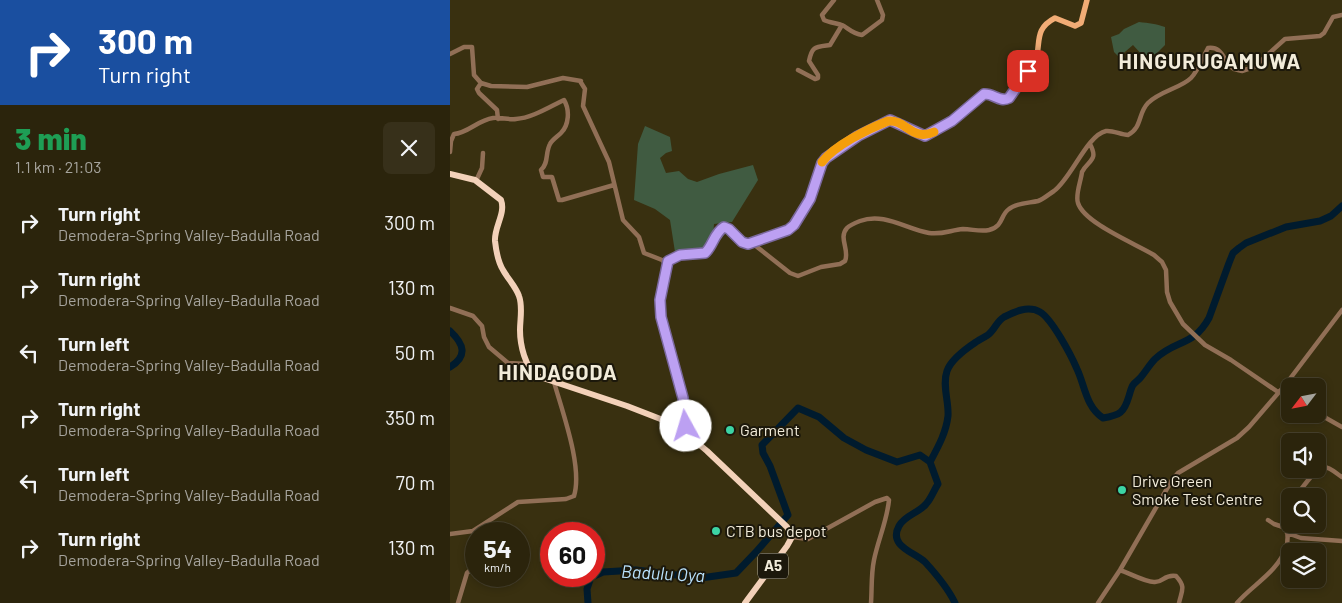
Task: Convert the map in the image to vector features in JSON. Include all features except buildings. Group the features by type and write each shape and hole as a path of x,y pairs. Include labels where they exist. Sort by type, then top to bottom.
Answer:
{"highway":[{"path":"450,174 476,181 501,200 495,242 501,267 519,295 521,308 520,332 528,364"},
{"name":"A5","path":"528,364 537,376 676,425 687,433 787,527 792,538 745,603"}],"main road":[{"path":"687,433 682,393 661,317 660,300 666,264 671,259 680,255 705,253 724,227 729,229 742,242 748,244 788,230 794,225 810,199 823,160 858,136 890,120 925,136 952,121 984,94 989,94 1002,100 1009,98 1036,60 1038,39 1043,27 1055,18 1075,26 1082,23 1087,0"}],"street":[{"path":"834,0 822,15 824,20 842,25 856,35 862,35 882,20 883,15 877,0"},
{"path":"752,243 790,273 798,276 845,261 847,251 843,234 846,228 865,219 875,218 892,221 927,233 940,234 963,229 982,231 992,229 1002,221 1007,210 1040,200 1057,189 1090,144 1100,134 1107,131 1124,135 1134,131 1147,104 1163,92 1191,78 1208,48 1211,47 1219,50 1231,67 1242,71 1254,67 1284,39 1320,36 1324,33 1333,17 1342,15"},
{"path":"798,70 815,80 818,78 818,74 809,62 811,50 816,47 830,45 842,25"},
{"path":"450,54 464,47 472,47 474,74 481,82 491,86 522,87 543,84 563,78 580,81 585,89 583,106 609,162 623,220 639,237 644,253 662,260 666,264"},
{"path":"481,82 478,89 479,93 497,110 498,119"},
{"path":"450,152 454,134 461,134 481,122 493,118 517,119 527,117 564,100 568,113 565,128 550,143 546,166 541,170 543,177 552,178 559,200 614,185"},
{"path":"1090,144 1094,150 1093,158 1091,163 1082,172 1077,201 1080,208 1096,224 1154,255 1162,262 1166,270 1167,292 1170,302 1183,324 1201,342 1278,392"},
{"path":"476,181 482,168 483,153"},
{"path":"450,308 473,316 482,326 488,348 508,363 528,364"},
{"path":"1294,378 1342,310"},
{"path":"487,522 518,502 566,500 574,496 576,489 574,460 554,382"},
{"path":"1098,603 1178,473 1237,438 1281,390"},
{"path":"1326,418 1342,427"},
{"path":"1302,488 1317,470 1322,467 1327,467 1342,477"},
{"path":"792,538 808,539 867,506 887,498 889,500 888,515 880,535 874,562 870,603"},
{"path":"1268,520 1281,526"},
{"path":"450,534 465,532"},
{"path":"1237,603 1256,587 1273,568 1285,550 1288,539 1287,533 1301,538 1342,541"},
{"path":"1120,570 1154,582 1160,581 1166,576 1176,576 1182,582 1183,588 1179,603"},
{"path":"458,603 465,580"}],"green space":[{"path":"1139,22 1165,27 1165,45 1156,54 1144,57 1133,45 1119,57 1114,52 1111,37"},
{"path":"645,126 670,137 672,151 660,158 666,173 679,171 688,179 697,182 753,165 758,180 732,222 714,224 713,235 702,251 675,252 670,220 655,209 634,200 638,144"}],"waterway":[{"path":"930,462 941,440 947,422 948,411 945,382 949,367 964,351 989,334 1004,317 1026,309 1035,310 1045,316 1061,338 1070,355 1093,408 1103,418 1114,416 1123,410 1133,385 1155,359 1170,348 1197,334 1203,327 1209,318 1233,253 1246,243 1286,227 1320,221 1331,216 1342,206"},
{"path":"450,331 461,345 462,350 460,359 450,367"},
{"name":"Badulu Oya","path":"605,572 636,570 701,578 736,573 788,515 770,466 763,453 762,445 798,408 819,417 844,438 866,450 897,462 920,455 930,462 938,484 923,507 899,526 897,539 899,544 925,562 955,603"},
{"name":"Badulu Oya","path":"588,587 588,603"}],"slow traffic":[{"path":"822,162 828,155 844,144 888,121 892,120 920,135 925,136 934,132"}],"place":[{"name":"Garment","path":"730,430"},
{"name":"Drive Green Smoke Test Centre","path":"1122,490"},
{"name":"CTB bus depot","path":"716,531"}],"district":[{"name":"HINGURUGAMUWA","path":"1210,62"},
{"name":"HINDAGODA","path":"558,373"}],"route":[{"path":"686,426 679,379 661,317 660,300 668,261 680,255 700,255 705,253 709,250 717,234 724,227 746,244 788,230 794,225 810,199 823,160 844,144 890,120 925,136 952,121 984,94 1006,100 1012,96 1028,71"}]}
